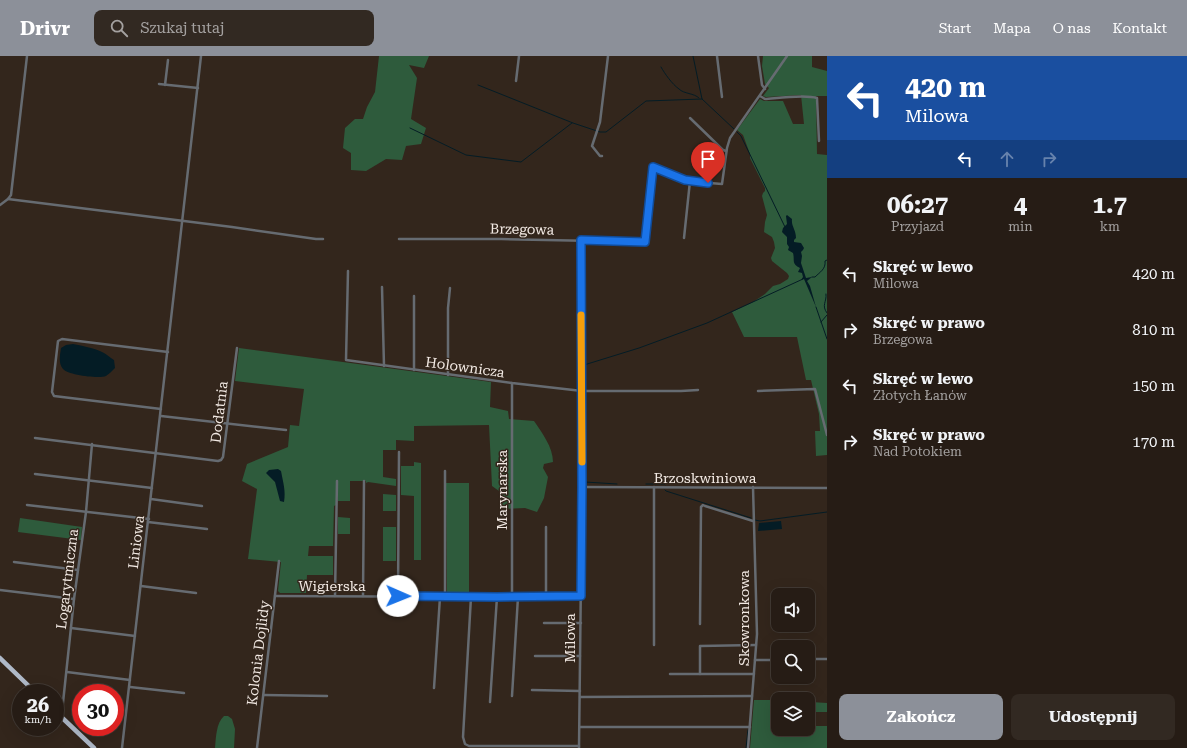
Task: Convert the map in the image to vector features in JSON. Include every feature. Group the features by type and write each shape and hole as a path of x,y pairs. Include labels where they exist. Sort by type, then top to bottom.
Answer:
{"highway":[{"path":"1,658 27,684"},
{"path":"64,720 94,748"}],"street":[{"path":"0,205 11,195 27,56"},
{"name":"Liniowa","path":"122,748 201,56"},
{"path":"516,81 519,56"},
{"path":"601,156 592,146 600,122 608,56"},
{"path":"717,56 722,96"},
{"path":"758,56 762,85 765,89"},
{"path":"684,238 690,181 722,184 726,151 730,138 787,56"},
{"path":"165,85 168,60"},
{"path":"160,84 198,88"},
{"path":"760,96 765,99 806,97 817,98 819,141"},
{"path":"690,118 723,150 726,151"},
{"name":"Brzegowa","path":"399,239 501,239 645,242 653,167 690,181"},
{"path":"8,199 323,239"},
{"name":"Milowa","path":"579,747 582,487 581,240"},
{"name":"Holownicza","path":"348,271 346,360 448,375 582,391 698,390"},
{"path":"382,287 384,366"},
{"path":"448,375 448,308 450,288"},
{"path":"414,296 414,370"},
{"path":"161,409 54,396 52,392 58,341 62,339 168,352"},
{"name":"Dodatnia","path":"156,452 221,460 223,457 237,348"},
{"name":"Marynarska","path":"512,383 512,597"},
{"path":"758,391 815,389 827,435"},
{"path":"161,416 286,430"},
{"path":"35,438 156,452"},
{"name":"Logarytmiczna","path":"64,696 74,599 86,512 92,444"},
{"path":"398,596 399,452"},
{"path":"445,470 445,597"},
{"path":"35,474 152,488"},
{"path":"335,596 337,481"},
{"path":"363,596 364,481"},
{"name":"Brzoskwiniowa","path":"582,487 827,488"},
{"name":"Skowronkowa","path":"748,748 757,634 753,487"},
{"path":"654,488 654,645"},
{"path":"151,499 202,506"},
{"path":"27,505 149,520 207,529"},
{"path":"700,624 701,507 704,505 753,521"},
{"path":"546,527 546,596"},
{"name":"Kolonia Dojlidy","path":"257,748 279,561"},
{"path":"14,562 78,570"},
{"path":"141,586 196,593"},
{"path":"0,590 74,599"},
{"name":"Wigierska","path":"275,596 581,596"},
{"path":"434,688 440,597"},
{"path":"471,597 463,737 465,744 468,746 579,747"},
{"path":"490,702 497,597"},
{"path":"512,696 518,597"},
{"path":"544,623 581,623"},
{"path":"72,628 135,636"},
{"path":"700,674 700,646 756,645"},
{"path":"535,656 580,656"},
{"path":"815,659 827,659"},
{"path":"755,660 771,660"},
{"path":"67,672 130,680"},
{"path":"670,674 754,674"},
{"path":"130,687 184,693"},
{"path":"532,690 580,691"},
{"path":"264,695 327,696"},
{"path":"580,697 752,696"},
{"path":"580,727 750,727"}],"green space":[{"path":"379,56 429,56 424,68 409,65 417,78 411,119 426,128 421,144 406,146 402,160 386,159 366,171 351,170 351,153 343,148 345,128 355,119 363,119 367,107 375,92"},
{"path":"763,56 812,56 812,67 827,71 827,96 816,96 817,154 827,155 827,455 816,456 815,431 820,431 819,414 811,380 806,380 797,337 744,337 732,312 753,302 765,294 773,286 788,279 789,276 772,261 771,258 775,248 774,242 772,237 764,232 767,215 762,196 765,188 750,158 743,135 737,130 760,99 764,101 783,101 793,124 804,124 801,95 763,96 769,88 765,84 762,66"},
{"path":"239,348 491,382 490,407 508,411 509,419 534,421 546,440 553,456 553,462 544,464 543,468 548,477 544,498 537,512 525,508 501,509 499,491 492,486 489,425 414,426 414,441 396,440 396,450 383,450 383,477 396,479 396,486 366,483 366,481 350,481 350,501 338,501 338,482 336,505 334,506 333,546 309,546 308,556 333,556 333,575 307,575 306,593 280,593 278,591 281,562 248,559 257,489 242,481 247,464 288,447 290,425 299,426 304,389 235,381"},
{"path":"414,462 421,463 421,560 414,560 414,496 401,495 401,466 414,466"},
{"path":"446,483 469,483 469,593 447,593"},
{"path":"383,494 396,495 396,511 383,511"},
{"path":"338,517 350,518 350,534 338,534"},
{"path":"20,518 82,527 81,540 18,532"},
{"path":"383,527 396,527 396,561 383,561"},
{"path":"754,700 771,700 771,736 815,736 815,726 827,726 827,748 750,748"},
{"path":"815,702 827,703 827,712 815,712"},
{"path":"224,716 228,716 232,719 235,729 234,748 215,748 219,723"}],"water":[{"path":"787,215 792,219 792,224 796,235 794,242 801,243 804,248 801,252 801,263 806,278 812,277 807,281 816,307 804,279 801,280 803,277 802,273 798,272 800,268 794,263 793,253 788,250 789,247 787,244 787,237 782,232 783,228 787,224"},
{"path":"73,344 100,351 114,360 115,368 106,376 102,377 84,376 66,371 60,364 61,348 66,345"},
{"path":"278,469 281,471 285,494 284,502 280,501 275,482 266,473 269,470"},
{"path":"781,521 782,529 758,531 759,523"}],"waterway":[{"path":"693,56 702,99 734,129"},
{"path":"661,67 676,87 681,91 699,98"},
{"path":"478,85 573,123 600,132 606,132 646,101 702,99"},
{"path":"410,128 466,155 521,162 572,123"},
{"path":"737,132 741,136 785,227"},
{"path":"812,277 815,277 822,270 825,266 825,261 827,260"},
{"path":"584,365 639,348 707,323 803,279"},
{"path":"826,294 824,308 827,313"},
{"path":"816,307 827,339"},
{"path":"821,322 827,315"},
{"path":"580,434 580,482"},
{"path":"585,482 617,484"},
{"path":"646,484 665,485"},
{"path":"665,490 751,518"},
{"path":"755,520 760,521 827,512"},
{"path":"746,748 748,730"}],"slow traffic":[{"path":"581,315 582,462"}],"route":[{"path":"398,596 581,596 581,240 645,242 653,167 685,180 708,183"}]}
